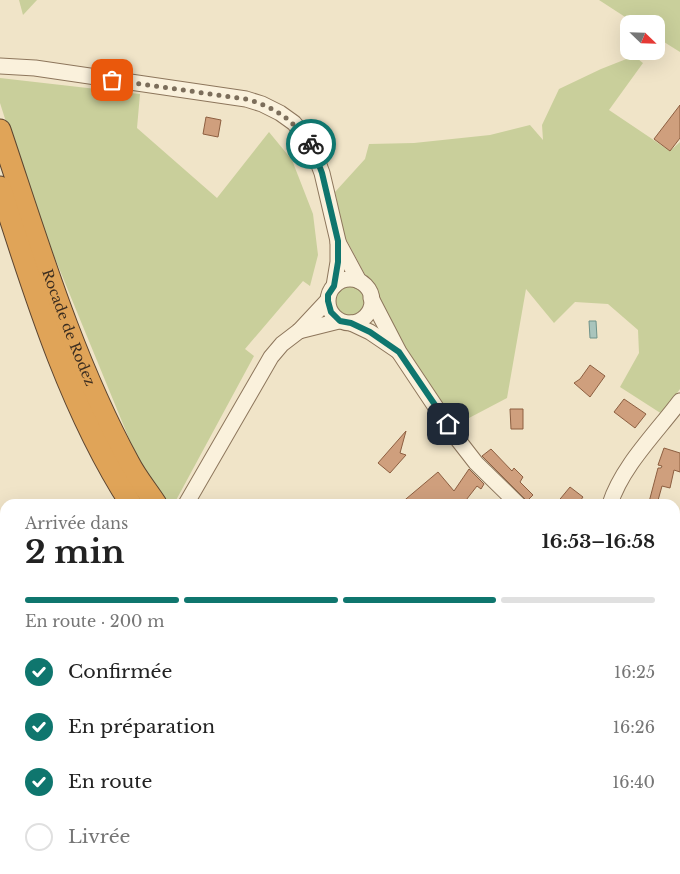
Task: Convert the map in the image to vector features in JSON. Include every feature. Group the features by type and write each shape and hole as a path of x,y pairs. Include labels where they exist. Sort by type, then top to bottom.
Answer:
{"highway":[{"name":"Rocade de Rodez","path":"2,135 47,270 85,373 130,464 153,499"},
{"name":"Rocade de Rodez","path":"0,187 25,264 70,388 116,480 128,499"}],"street":[{"path":"0,66 34,68 246,99 262,104 294,123 311,144 322,173 338,241 338,262 334,286 328,295 331,312 345,322 370,332 399,352"},
{"path":"338,241 359,281"},
{"path":"334,286 346,279 359,281 365,285 399,352 455,436 476,463 513,499"},
{"path":"299,331 364,318 369,312 371,298"},
{"path":"189,499 271,357 282,344 299,331 328,301"},
{"path":"612,499 614,491 629,467 679,405"}],"green space":[{"path":"19,0 37,0 23,15"},
{"path":"599,0 680,0 680,52 665,43 665,15 622,15"},
{"path":"624,60 639,60 643,63 609,110 670,151 680,142 680,389 662,414 620,387 639,353 638,330 608,304 575,302 554,323 526,289 507,398 469,418 451,418 408,356 344,235 335,192 365,159 369,144 414,143 490,135 530,125 543,140 542,125 559,89"},
{"path":"0,78 140,94 137,128 217,198 269,132 292,160 313,214 318,255 310,286 303,281 245,349 254,356 177,499 165,499 137,458 54,256 22,172 0,103"},
{"path":"350,286 356,287 364,295 364,307 356,315 350,316 344,315 336,307 335,301 336,295 344,287"}],"water":[{"path":"589,321 596,321 597,338 590,338"}],"building":[{"path":"680,105 680,138 670,151 654,139"},
{"path":"206,117 221,120 218,137 203,134"},
{"path":"590,365 605,376 590,397 574,383 580,379"},
{"path":"624,399 646,414 635,428 614,412"},
{"path":"510,409 523,409 523,429 511,429"},
{"path":"406,431 400,453 406,455 390,473 378,463"},
{"path":"664,448 680,453 680,472 674,470 670,488 662,486 658,499 650,499 658,468 662,466 658,465"},
{"path":"491,449 512,471 514,468 523,477 520,482 533,495 529,499 525,499 482,456"},
{"path":"469,469 484,484 481,489 477,486 467,499 406,499 438,472 454,491"},
{"path":"570,487 583,497 582,499 560,499"}],"way so far":[{"path":"112,80 246,99 262,104 294,123 311,144"}],"route":[{"path":"311,144 322,173 338,241 338,262 334,286 328,295 328,307 340,321 351,323 370,332 399,352 448,424"}]}
